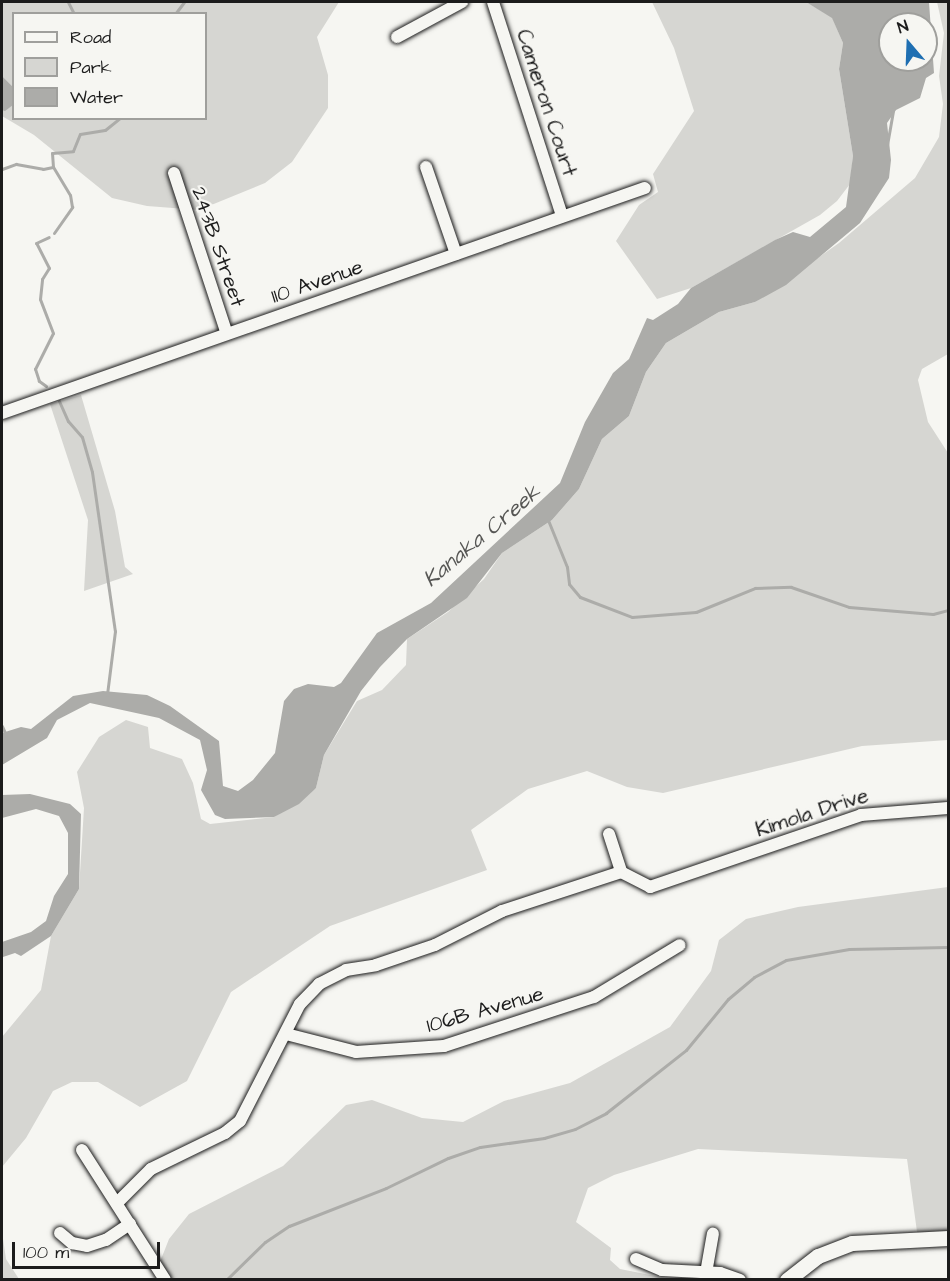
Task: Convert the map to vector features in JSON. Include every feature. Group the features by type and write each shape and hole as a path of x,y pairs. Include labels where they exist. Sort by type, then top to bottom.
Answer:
{"street":[{"path":"397,37 462,2"},
{"name":"Cameron Court","path":"493,2 562,216"},
{"path":"426,167 456,254"},
{"name":"243B Street","path":"174,173 227,334"},
{"name":"110 Avenue","path":"2,413 645,188"},
{"name":"Kimola Drive","path":"621,872 650,887 691,875 861,815 948,808"},
{"path":"117,1203 151,1169 225,1133 240,1121 300,1004 312,990 346,970 376,965 435,945 502,911 621,872 609,834"},
{"name":"106B Avenue","path":"286,1034 363,1052 444,1046 594,997 680,945"},
{"path":"82,1150 165,1280"},
{"path":"60,1233 72,1243 87,1246 106,1240 130,1224"},
{"path":"706,1273 713,1233"},
{"path":"787,1280 818,1256 852,1243 948,1238"},
{"path":"636,1259 662,1270 706,1273 740,1280"}],"green space":[{"path":"2,2 339,2 317,37 328,75 328,108 292,162 265,183 199,210 147,206 112,198 34,135 2,116 2,110 12,105 12,120 207,120 207,12 12,12 12,86 2,76"},
{"path":"652,2 806,2 832,17 843,43 839,69 853,156 850,184 837,201 820,215 691,288 657,299 616,241 639,205 658,192 653,174 694,111 674,48"},
{"path":"937,2 948,2 948,354 922,369 918,380 928,422 948,453 948,740 862,746 663,793 627,787 587,771 528,789 471,830 487,870 330,926 231,992 187,1081 140,1107 98,1082 72,1082 53,1091 26,1138 2,1167 2,1037 41,990 51,936 79,889 84,808 77,772 99,737 126,720 148,727 150,748 182,759 193,783 201,819 210,824 274,817 316,788 324,755 357,701 382,690 406,665 407,639 448,612 484,579 502,553 552,520 579,489 602,439 629,416 646,372 666,343 719,312 755,302 839,243 915,178 939,137 943,104 939,76 944,33"},
{"path":"81,395 115,511 125,567 133,574 84,591 88,520 50,404"},
{"path":"948,887 948,1238 918,1239 907,1159 698,1149 614,1175 588,1188 576,1222 611,1248 610,1260 620,1269 670,1279 165,1280 158,1267 169,1239 189,1214 283,1166 346,1105 372,1100 422,1118 463,1122 504,1101 570,1083 670,1027 711,971 719,940 746,919 798,907"},
{"path":"2,1232 6,1259 19,1279 2,1279"}],"water":[{"path":"806,2 929,2 930,12 878,12 878,72 934,73 926,78 920,98 896,110 887,123 891,160 889,178 860,223 786,285 755,302 719,312 666,343 646,372 629,416 602,439 579,489 552,520 502,553 467,598 407,639 380,667 361,691 324,755 316,788 299,804 274,817 225,819 215,815 201,790 207,770 200,740 159,718 90,703 57,720 47,738 2,765 2,733 21,727 31,729 73,696 103,691 147,695 170,706 219,741 223,786 238,791 253,780 275,753 284,701 294,689 308,684 334,687 341,683 377,633 431,603 560,483 585,422 613,373 629,359 647,318 653,320 678,304 691,288 775,240 793,232 810,237 846,207 853,156 839,69 843,43 832,18"},
{"path":"2,76 12,86 12,106 5,111 2,110"},
{"path":"30,794 70,804 81,814 79,889 51,936 21,956 15,953 3,957 2,942 31,932 46,921 54,896 68,874 68,833 59,816 36,809 2,818 2,795"}],"waterway":[{"path":"68,2 73,12"},
{"path":"176,12 184,2"},
{"name":"Kanaka Creek","path":"887,145 893,110"},
{"path":"54,233 72,207 70,195 53,167 52,153 73,151 80,134 105,130 118,120"},
{"path":"2,169 16,164 43,169 53,167"},
{"path":"46,386 39,381 35,369 53,333 40,299 42,279 49,268 36,243 49,237"},
{"path":"59,401 68,421 82,437 92,472 115,631 107,694"},
{"path":"548,520 567,567 569,584 580,597 632,617 696,612 755,588 791,587 849,607 933,614 948,610"},
{"path":"2,726 6,735"},
{"path":"226,1280 265,1242 289,1226 386,1188 448,1158 480,1147 544,1138 575,1129 606,1113 686,1050 728,999 754,977 786,960 849,949 948,947"}]}
